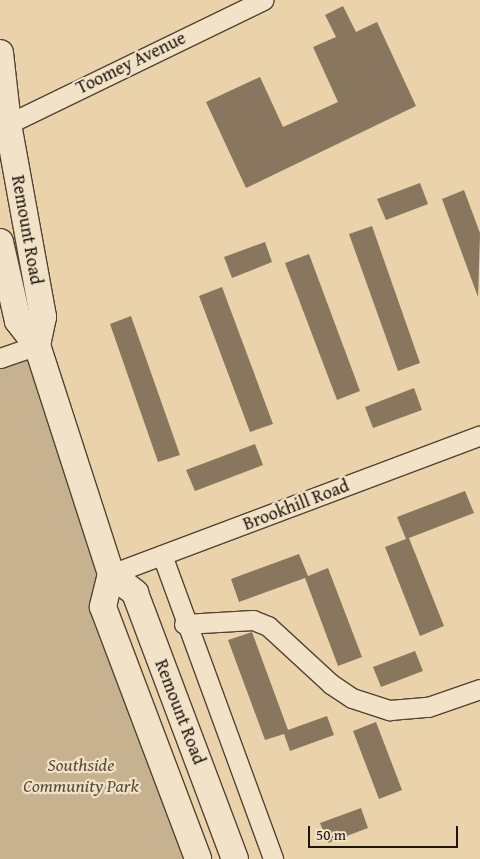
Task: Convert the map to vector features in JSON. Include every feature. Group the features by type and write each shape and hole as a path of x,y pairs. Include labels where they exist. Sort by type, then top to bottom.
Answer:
{"main road":[{"name":"Remount Road","path":"0,53 4,125 44,317 37,345"},
{"name":"Remount Road","path":"0,242 18,320 37,345 111,574 103,606 198,859"},
{"name":"Remount Road","path":"111,574 134,593 235,859"}],"street":[{"name":"Toomey Avenue","path":"4,125 263,0"},
{"path":"0,358 37,345"},
{"name":"Brookhill Road","path":"111,574 480,435"},
{"path":"162,555 184,624 273,859"},
{"path":"184,624 253,620 268,626 331,684 352,698 390,710 428,708 480,689"}],"green space":[{"name":"Southside Community Park","path":"37,345 100,543 103,607 198,859 0,859 0,358"}],"building":[{"path":"343,6 356,32 377,22 416,106 246,188 206,102 260,77 283,127 338,102 313,47 336,37 325,15"},
{"path":"420,183 428,204 386,220 377,199"},
{"path":"464,190 480,233 478,297 442,199"},
{"path":"372,226 420,363 398,371 349,234"},
{"path":"265,242 272,262 232,278 224,257"},
{"path":"309,254 360,391 337,400 285,263"},
{"path":"222,287 273,424 250,432 199,296"},
{"path":"131,316 180,455 158,462 110,324"},
{"path":"414,388 422,410 373,428 365,407"},
{"path":"255,444 263,465 195,491 186,470"},
{"path":"465,491 474,513 409,538 444,626 420,636 385,547 406,539 397,517"},
{"path":"299,554 308,576 328,568 362,657 338,666 305,578 239,602 231,579"},
{"path":"252,632 288,730 327,716 334,735 290,751 284,734 265,740 228,640"},
{"path":"415,651 423,671 381,687 373,667"},
{"path":"376,722 402,790 379,799 353,731"},
{"path":"361,808 368,828 328,843 320,823"}]}
